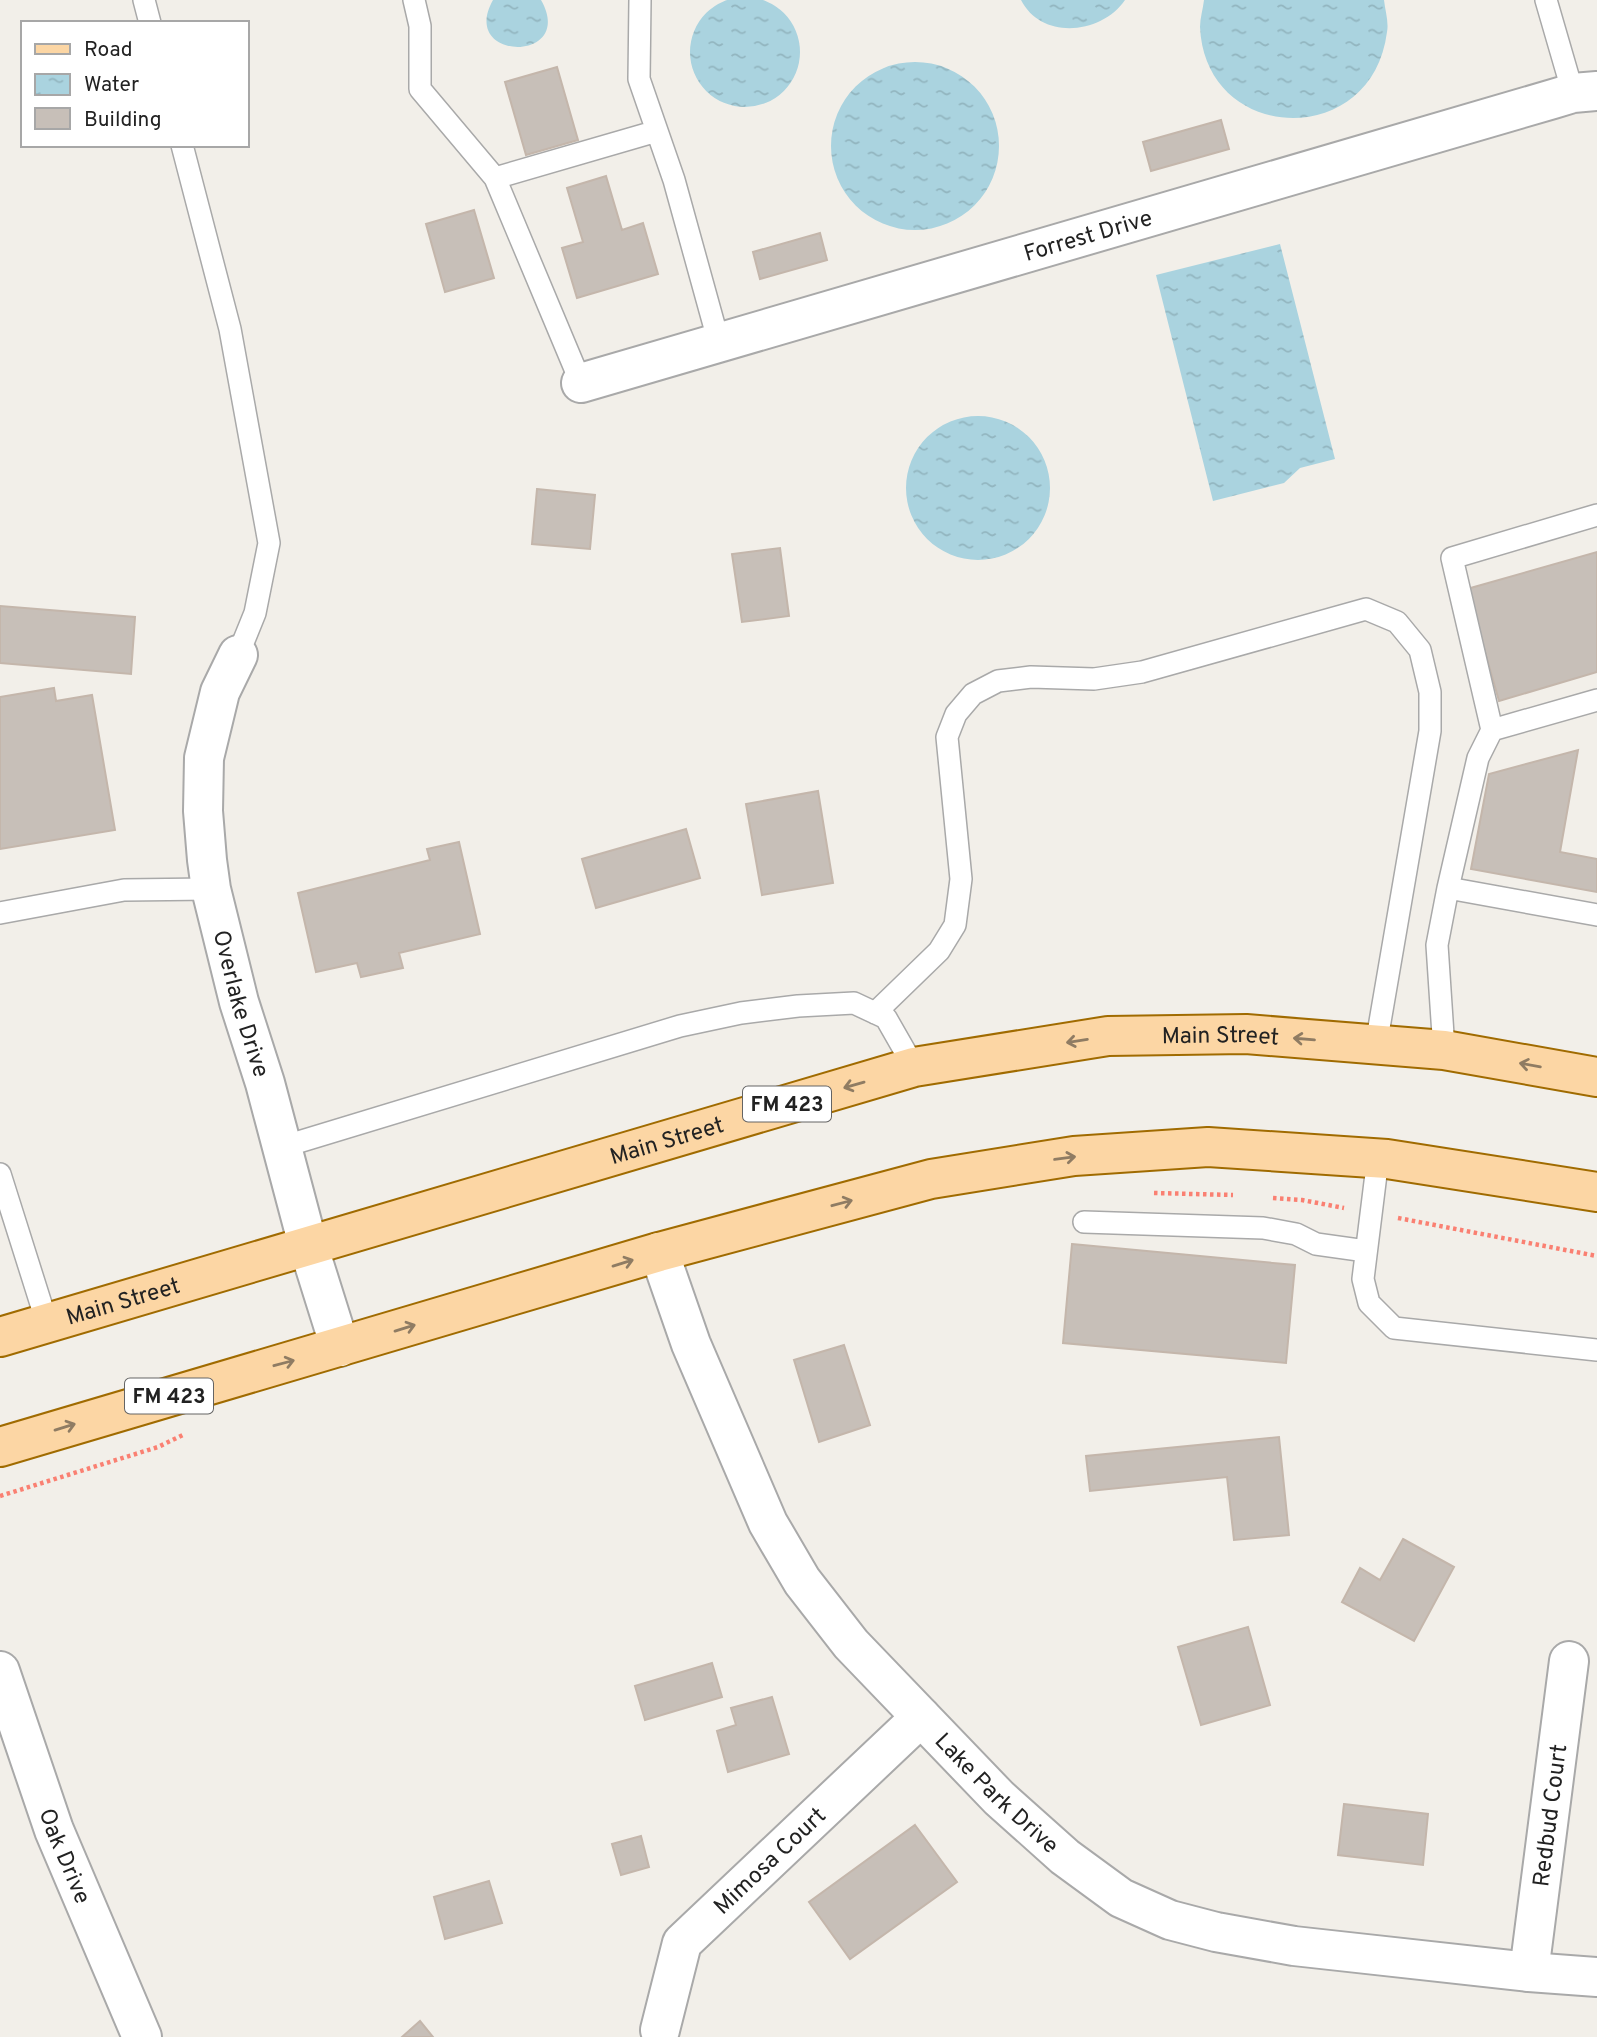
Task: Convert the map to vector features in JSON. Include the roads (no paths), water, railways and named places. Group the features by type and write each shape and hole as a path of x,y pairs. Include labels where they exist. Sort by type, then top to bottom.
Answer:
{"main road":[{"name":"Main Street","path":"0,1337 914,1067 1108,1036 1246,1034 1444,1050 1597,1077"},
{"name":"FM 423","path":"0,1447 659,1252 931,1179 1074,1156 1208,1147 1378,1158 1597,1192"}],"street":[{"name":"Forrest Drive","path":"581,383 1585,92"},
{"name":"Overlake Drive","path":"238,655 220,692 204,758 203,811 211,889 239,1002 265,1083 308,1245 340,1347"},
{"name":"Lake Park Drive","path":"659,1252 691,1344 768,1523 802,1581 851,1644 999,1798 1065,1857 1121,1898 1170,1920 1216,1932 1294,1946 1529,1972 1597,1976"},
{"name":"Redbud Court","path":"1529,1972 1569,1661"},
{"name":"Oak Drive","path":"0,1671 54,1830 142,2037"},
{"name":"Mimosa Court","path":"660,2030 682,1943 921,1717"}],"lane":[{"path":"144,0 149,21"},
{"path":"414,0 420,26 420,89 495,177 581,383"},
{"path":"640,0 639,79 674,180 719,343"},
{"path":"1546,0 1585,92"},
{"path":"495,177 657,131"},
{"path":"183,147 230,329 258,470 269,542 255,613 238,655"},
{"path":"1444,1050 1437,945 1478,758 1492,730 1452,558 1597,515"},
{"path":"875,1013 939,951 955,925 961,879 947,737 956,713 973,694 998,681 1031,677 1094,679 1142,672 1366,609 1397,622 1420,650 1430,692 1430,731 1376,1045"},
{"path":"1492,730 1597,700"},
{"path":"1448,888 1597,915"},
{"path":"0,913 124,890 211,889"},
{"path":"282,1147 680,1026 741,1013 854,1003 886,1018 914,1067"},
{"path":"1378,1158 1363,1279 1369,1303 1394,1328 1597,1350"},
{"path":"0,1174 47,1323"},
{"path":"1084,1222 1264,1228 1296,1234 1316,1244 1366,1251"}],"water":[{"path":"731,-1 759,-1 776,6 791,21 799,41 799,63 791,83 776,98 756,106 734,106 714,98 699,83 691,63 691,41 699,21 714,6"},
{"path":"493,0 541,0 548,21 544,35 532,44 517,47 502,44 491,35 486,20"},
{"path":"1021,0 1125,0 1102,20 1088,26 1072,28 1043,22 1031,13"},
{"path":"1204,0 1384,0 1387,32 1375,71 1352,98 1323,114 1290,118 1257,111 1229,94 1209,66 1200,27"},
{"path":"915,62 947,69 974,87 992,114 999,146 992,178 974,205 947,223 915,230 883,223 856,205 838,178 831,146 838,114 856,87 883,69"},
{"path":"1280,244 1335,459 1300,468 1284,483 1213,501 1156,275"},
{"path":"978,416 1006,422 1029,437 1044,460 1050,488 1044,516 1029,539 1006,554 978,560 950,554 927,539 912,516 906,488 912,460 927,437 950,422"}]}
